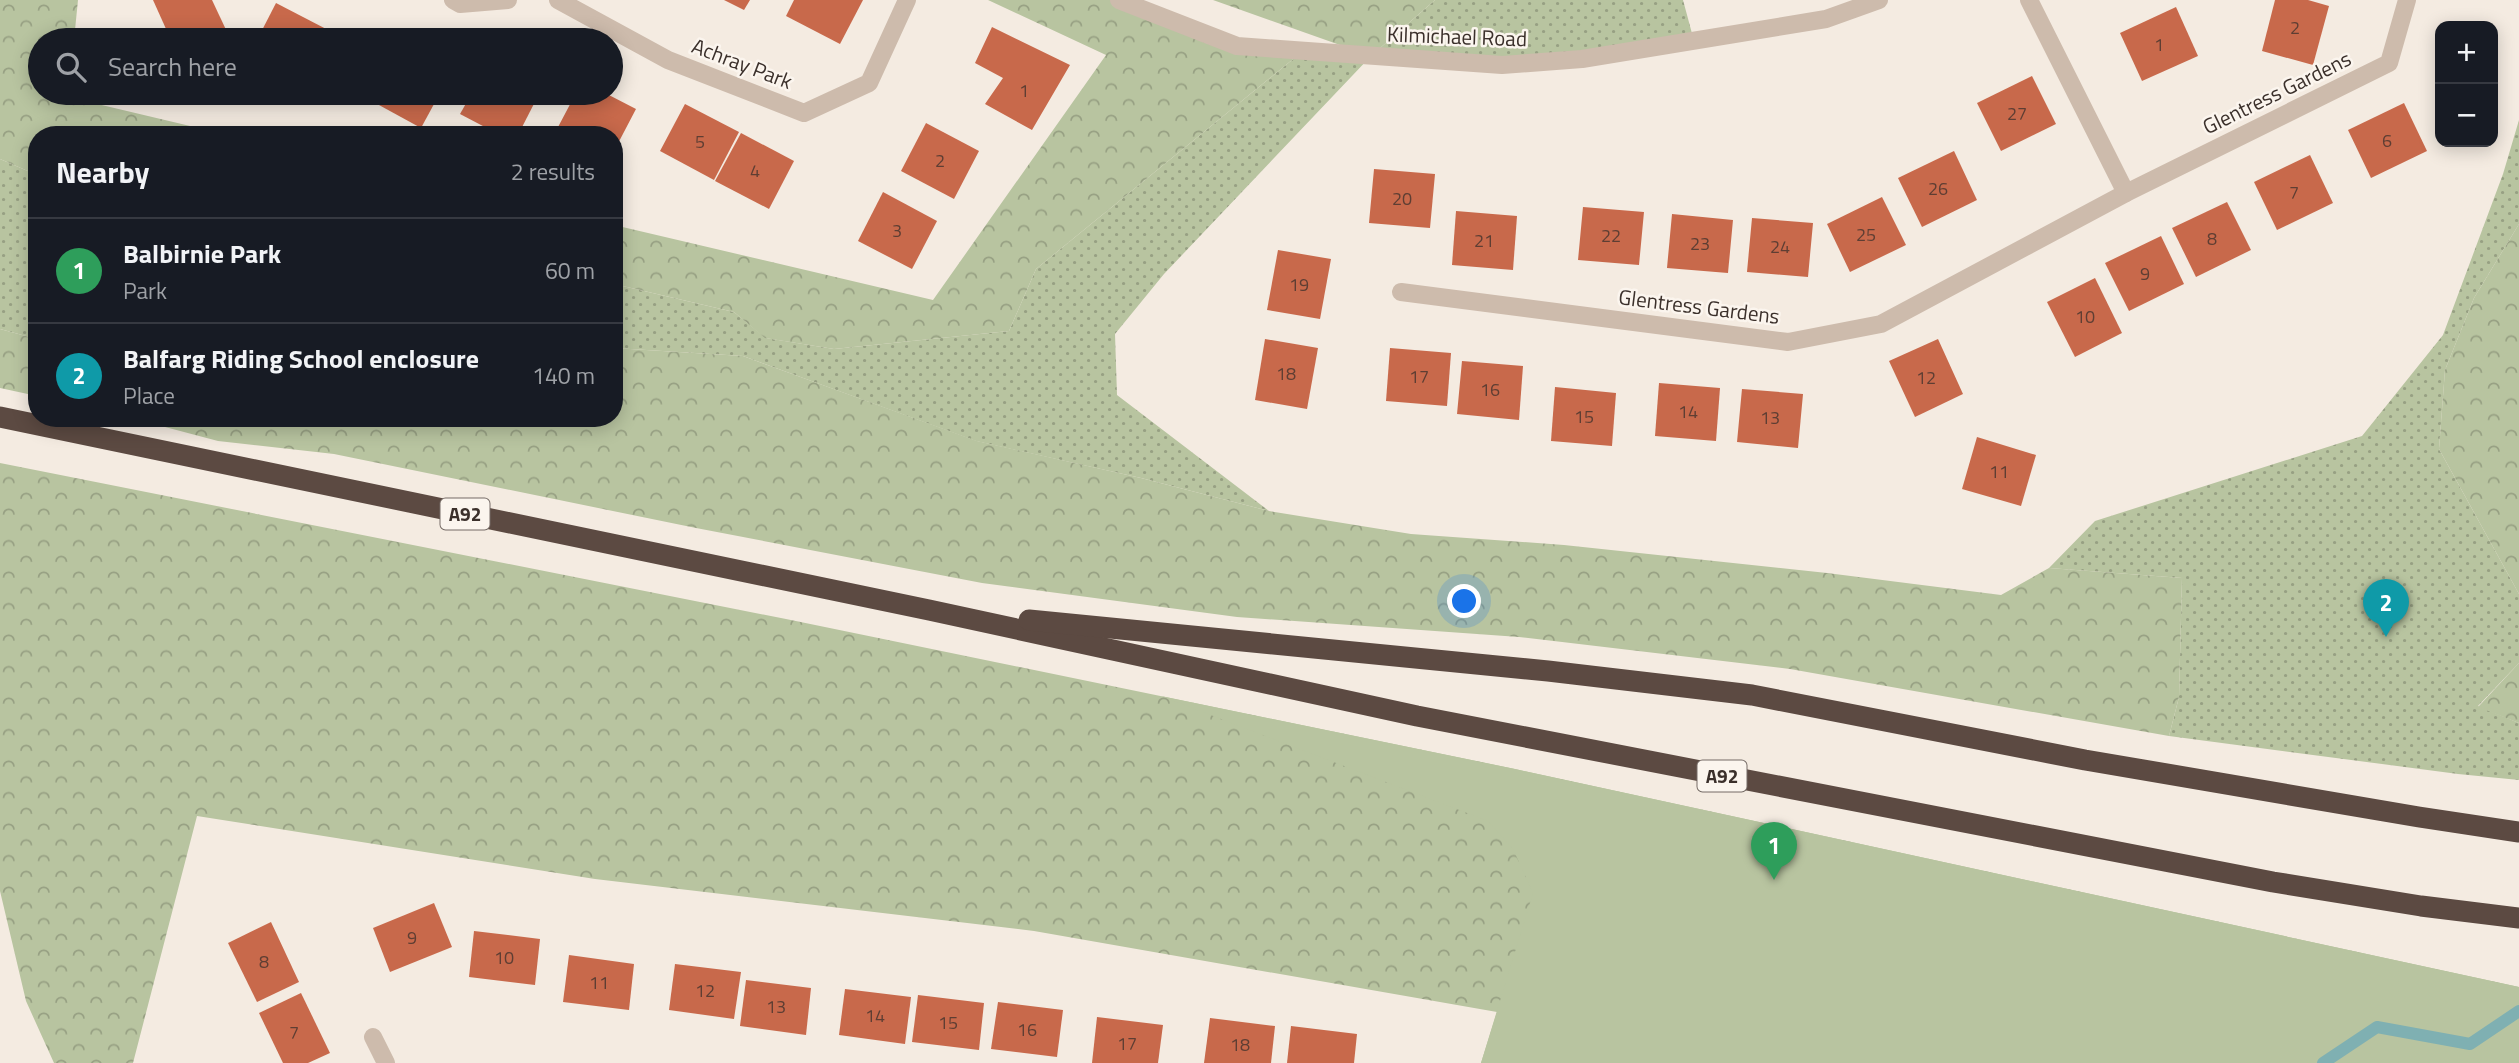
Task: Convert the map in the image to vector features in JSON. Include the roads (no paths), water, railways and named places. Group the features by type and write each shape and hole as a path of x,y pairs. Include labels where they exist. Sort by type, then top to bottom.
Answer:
{"highway":[{"name":"A92","path":"0,417 28,423"},
{"name":"A92","path":"48,427 929,610 1416,716 2273,882 2421,906 2519,918"},
{"name":"A92","path":"929,610 1548,671 1752,695 2085,760 2519,832"}],"street":[{"path":"453,0 460,4 508,0"},
{"name":"Achray Park","path":"558,0 608,28"},
{"name":"Achray Park","path":"623,36 667,61 804,113 869,83 907,0"},
{"name":"Kilmichael Road","path":"1119,0 1237,46 1502,65 1582,59 1813,22 1879,0"},
{"path":"2029,0 2126,193"},
{"name":"Glentress Gardens","path":"1401,292 1788,342 1881,324 2126,193 2389,63 2407,0"},
{"path":"373,1037 386,1063"}],"waterway":[{"path":"2323,1063 2377,1027 2470,1044 2519,1011"}],"place":[{"name":"Balfarg Riding School enclosure","path":"2386,637"},
{"name":"Balbirnie Park","path":"1774,880"}]}
